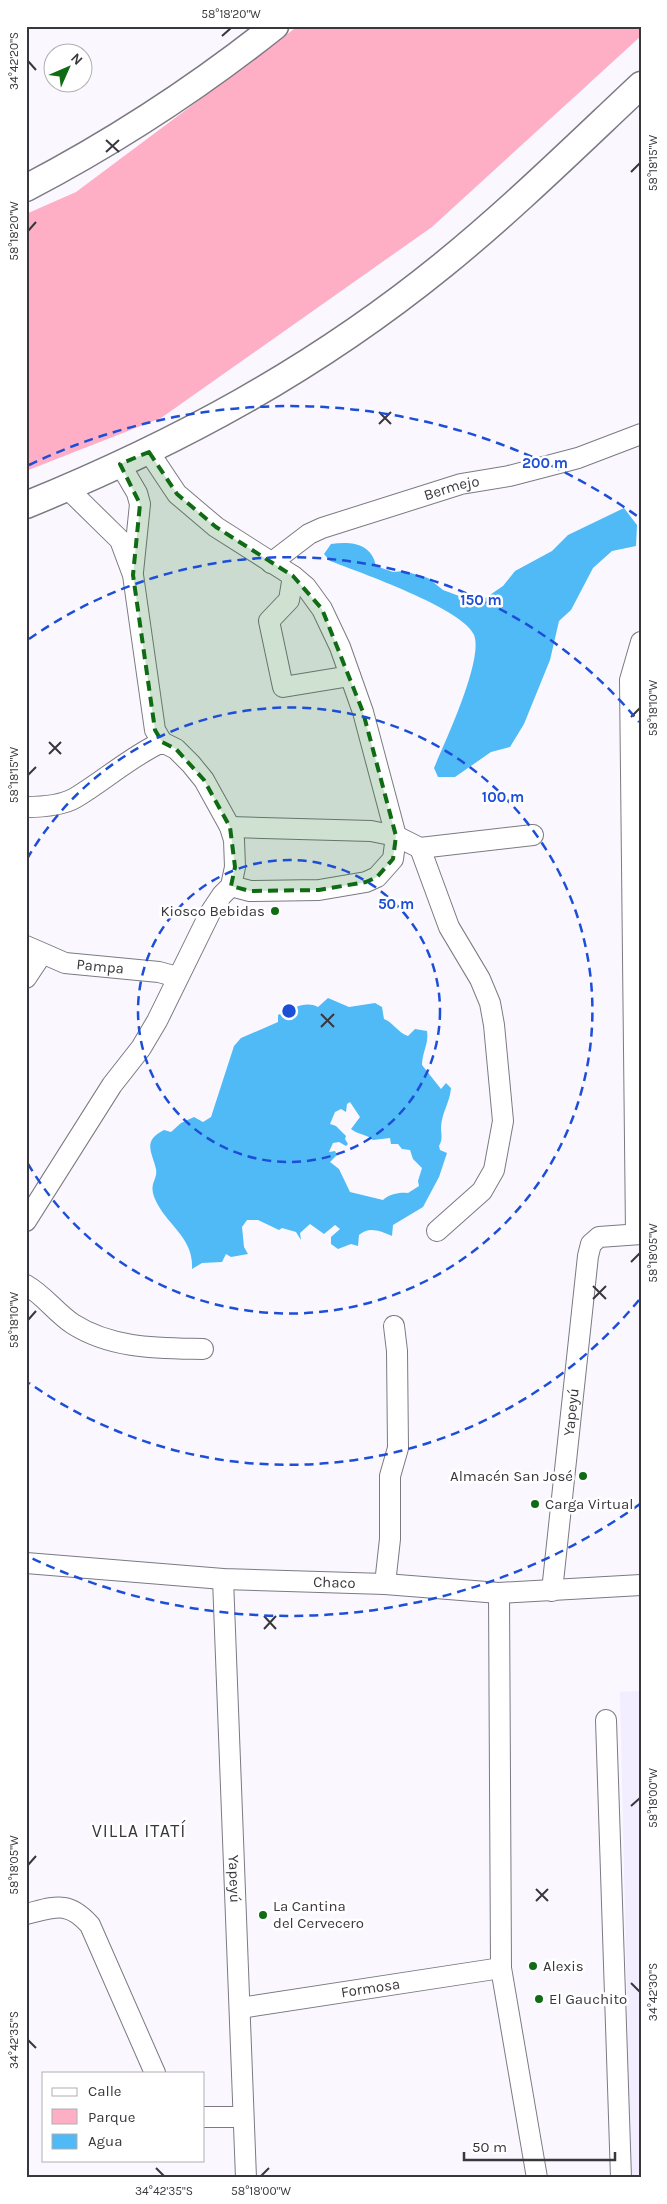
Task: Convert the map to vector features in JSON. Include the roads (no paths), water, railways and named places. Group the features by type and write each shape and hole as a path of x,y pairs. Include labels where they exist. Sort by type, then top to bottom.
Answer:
{"main road":[{"path":"26,188 122,135 200,82 275,26"},
{"path":"26,505 149,452 221,415 304,366 419,283 477,237 641,85"}],"street":[{"name":"Bermejo","path":"270,562 309,534 322,528 461,484 509,476 578,458 641,434"},
{"path":"149,452 177,494 216,527 293,576 306,587 322,609 340,647 363,712 396,836 393,859 377,877 366,882 319,890 250,891 231,886"},
{"path":"120,464 137,493 140,504 132,575"},
{"path":"29,1211 112,1084 141,1048 157,1020 210,913 222,895 231,886 235,867 234,840 230,827 204,780 176,749 162,742 155,730 132,575 120,540 67,488"},
{"path":"293,576 289,600 269,621 283,687 350,676"},
{"path":"639,1234 630,680 641,642"},
{"path":"26,807 54,805 74,798 138,753 162,742"},
{"path":"230,827 372,831 396,836 420,848 533,835"},
{"path":"420,848 449,926 480,979 490,1003 494,1025 503,1121 494,1170 482,1192 437,1231"},
{"path":"26,978 34,950"},
{"name":"Pampa","path":"34,950 65,963 159,972 177,977"},
{"name":"Yapeyú","path":"552,1591 588,1256 592,1244 599,1237 639,1234"},
{"path":"26,1286 36,1291 53,1309 73,1324 103,1338 144,1347 203,1349"},
{"path":"385,1584 390,1539 390,1476 398,1448 397,1351 394,1326"},
{"name":"Chaco","path":"26,1563 222,1579 385,1584 499,1593 641,1585"},
{"name":"Yapeyú","path":"222,1579 246,2178"},
{"path":"499,1593 501,1968 537,2178"},
{"path":"606,1720 621,2178"},
{"path":"26,1914 59,1906 69,1908 81,1914 90,1925 155,2072"},
{"name":"Formosa","path":"240,2008 501,1968"},
{"path":"205,2116 243,2117"}],"water":[{"path":"624,508 637,525 636,546 612,551 593,568 571,610 559,621 550,660 524,724 510,747 491,752 455,777 438,777 434,768 462,701 474,662 476,647 474,635 466,625 432,603 386,582 330,561 324,554 331,544 359,545 370,552 376,566 393,572 404,571 428,578 443,590 478,603 503,586 515,571 552,551 568,535"},
{"path":"328,998 349,1007 375,1003 382,1007 384,1019 404,1035 408,1036 415,1029 427,1031 422,1065 441,1089 446,1083 451,1088 444,1112 439,1146 440,1150 447,1153 439,1177 423,1207 393,1225 392,1236 371,1230 359,1235 358,1246 351,1244 338,1249 331,1244 331,1237 340,1229 335,1225 324,1234 310,1224 300,1233 301,1240 296,1232 282,1228 279,1230 258,1220 247,1220 242,1227 244,1247 248,1254 231,1257 226,1254 222,1262 202,1263 192,1269 189,1248 160,1208 153,1194 152,1189 156,1169 150,1147 153,1138 164,1130 171,1132 181,1123 194,1117 203,1122 211,1117 234,1046 241,1038 278,1022 278,1015 293,1008 308,1004 318,1007","holes":["350,1102 360,1117 351,1129 373,1140 390,1138 391,1144 398,1144 402,1149 410,1150 413,1159 422,1168 418,1181 419,1186 408,1193 395,1194 383,1200 350,1192 339,1169 330,1162 337,1155 335,1151 329,1152 333,1143 339,1142 346,1146 348,1144 345,1139 346,1136 336,1126 330,1124 335,1112 341,1109 346,1112 347,1104"]}],"place":[{"name":"Kiosco Bebidas","path":"275,911"},
{"name":"Almacén San José","path":"583,1476"},
{"name":"Carga Virtual","path":"535,1504"},
{"name":"La Cantina del Cervecero","path":"263,1915"},
{"name":"Alexis","path":"533,1966"},
{"name":"El Gauchito","path":"539,1999"}],"district":[{"name":"VILLA ITATÍ","path":"139,1831"}]}
